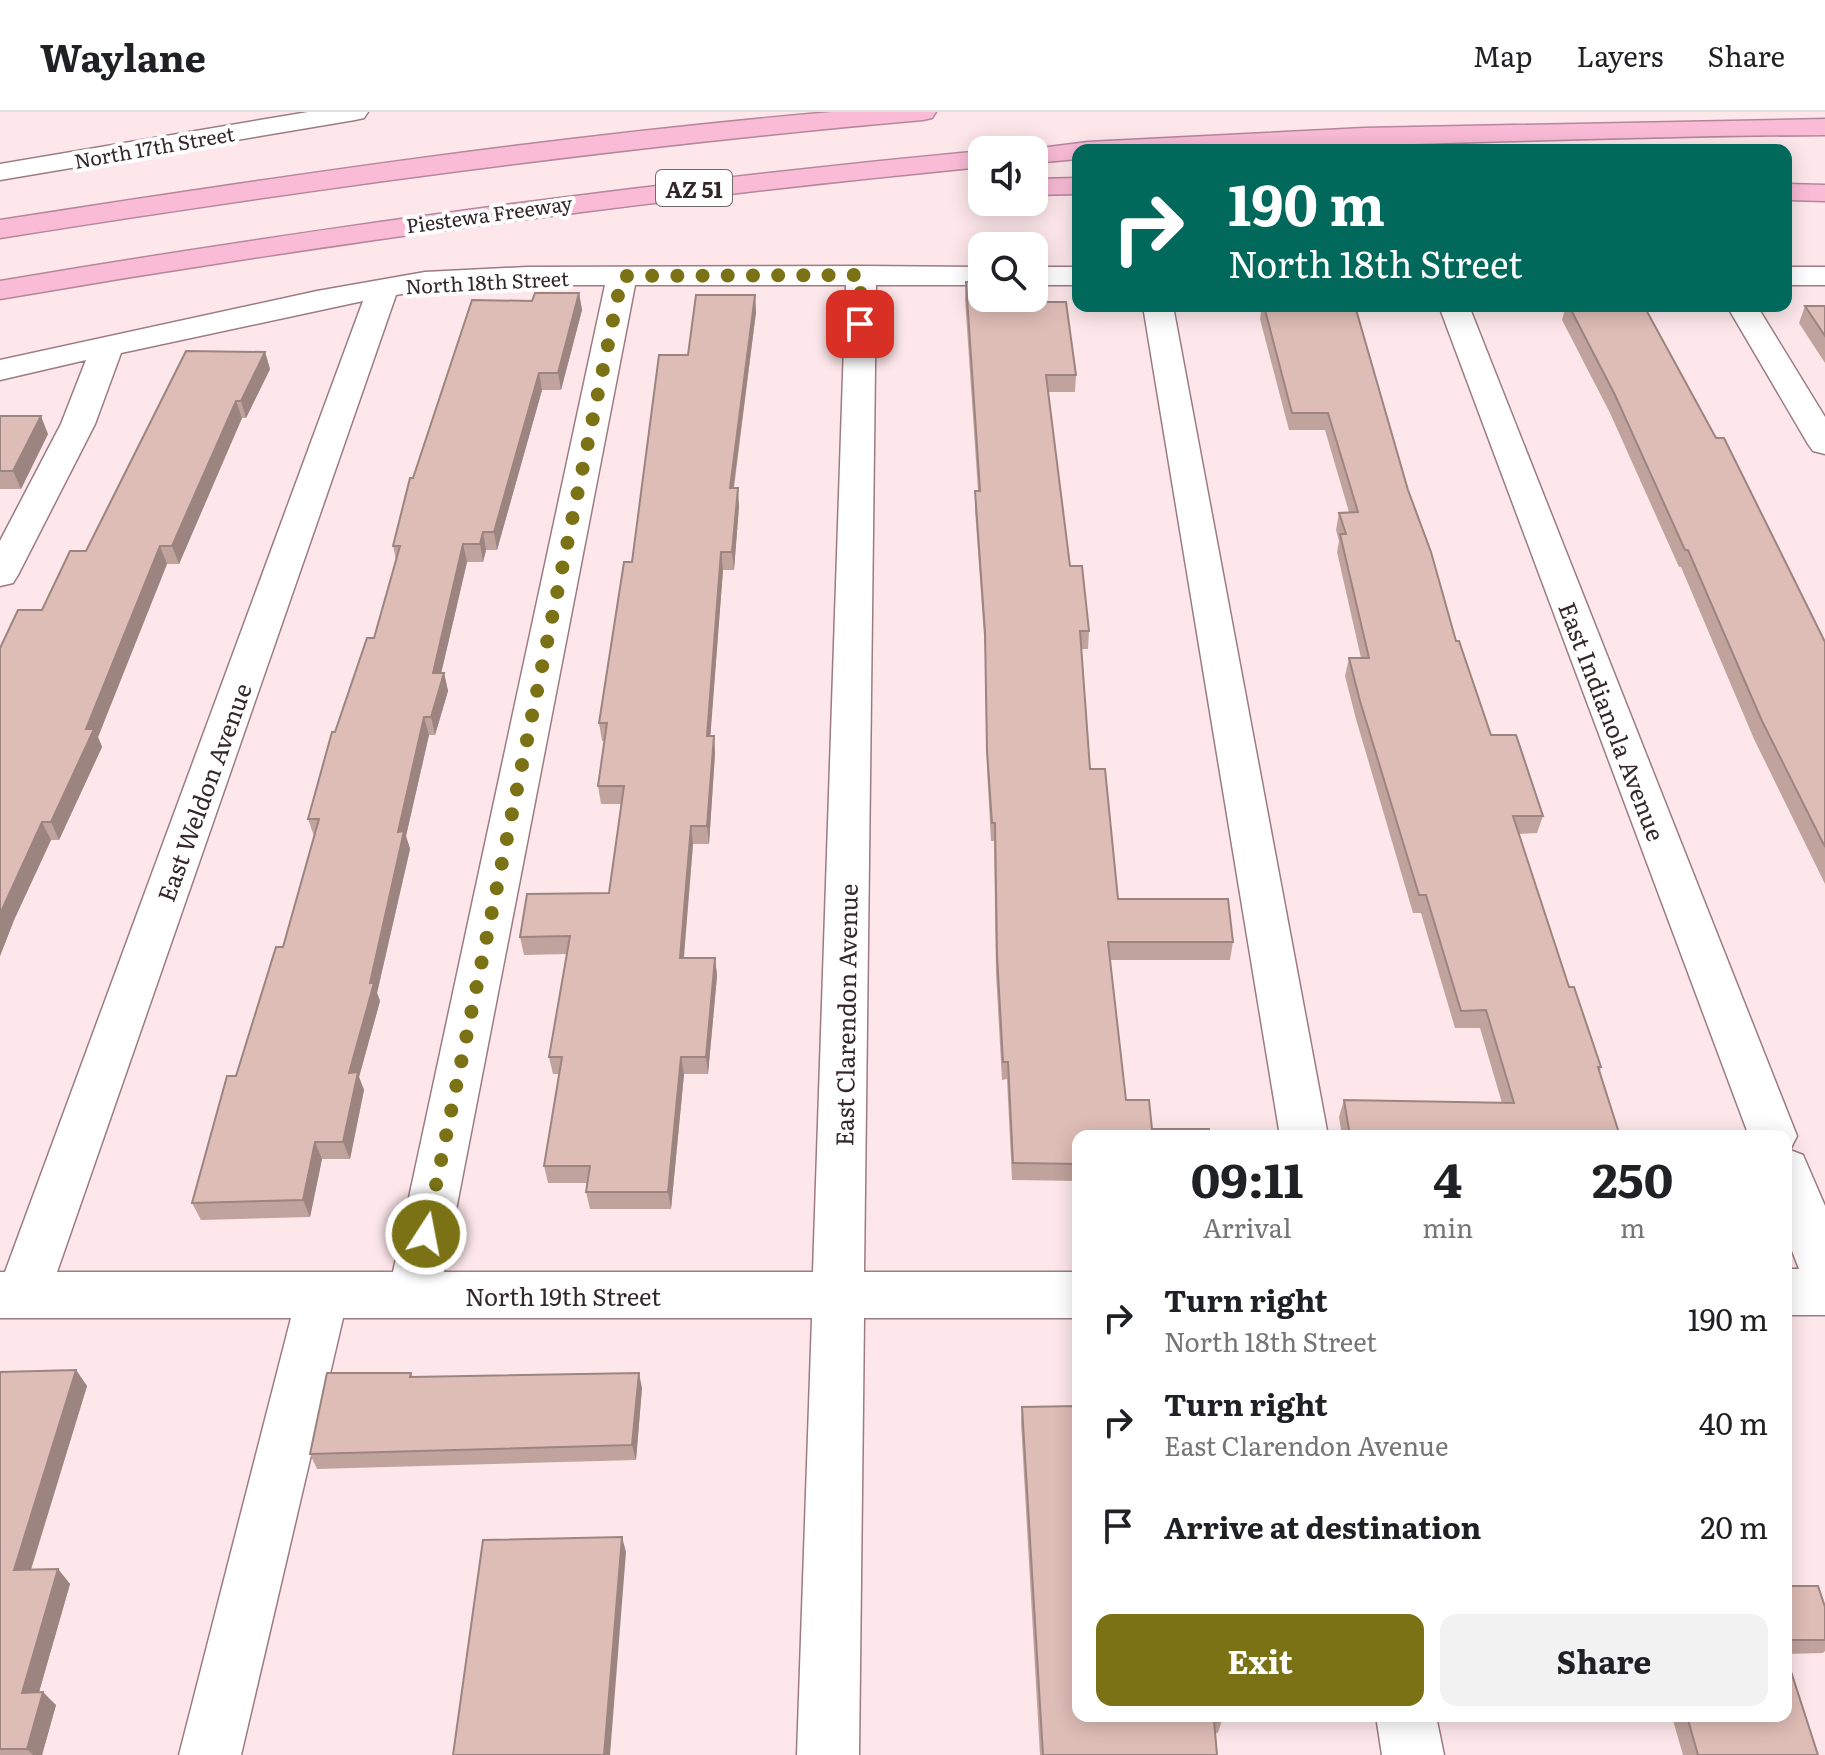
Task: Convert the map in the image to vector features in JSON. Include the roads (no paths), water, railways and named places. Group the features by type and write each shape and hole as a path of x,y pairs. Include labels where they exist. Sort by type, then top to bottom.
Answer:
{"highway":[{"path":"389,170 525,140 735,112"},
{"name":"AZ 51","path":"0,229 389,170 805,121 923,112"},
{"path":"1207,144 1446,132 1825,127"},
{"path":"1048,154 1072,152"},
{"name":"Piestewa Freeway","path":"0,290 578,201 968,160"},
{"path":"1048,187 1072,186"},
{"path":"407,225 840,194 935,191"},
{"path":"1792,192 1825,193"}],"street":[{"name":"North 17th Street","path":"0,172 355,112"},
{"name":"East Clarendon Avenue","path":"828,1755 861,275"},
{"path":"414,1295 622,276"},
{"name":"North 18th Street","path":"0,370 383,288 461,278 968,276"},
{"path":"1048,276 1072,276"},
{"path":"1792,276 1825,276"},
{"name":"East Weldon Avenue","path":"11,1295 383,288"},
{"path":"1159,312 1303,1130"},
{"name":"East Indianola Avenue","path":"1456,312 1771,1130"},
{"path":"1746,312 1825,444"},
{"path":"0,575 78,424 107,348"},
{"path":"1792,1185 1825,1271"},
{"path":"1792,1292 1825,1292"},
{"name":"North 19th Street","path":"11,1295 1072,1295"},
{"path":"210,1755 322,1296"},
{"path":"1407,1722 1413,1755"}]}
